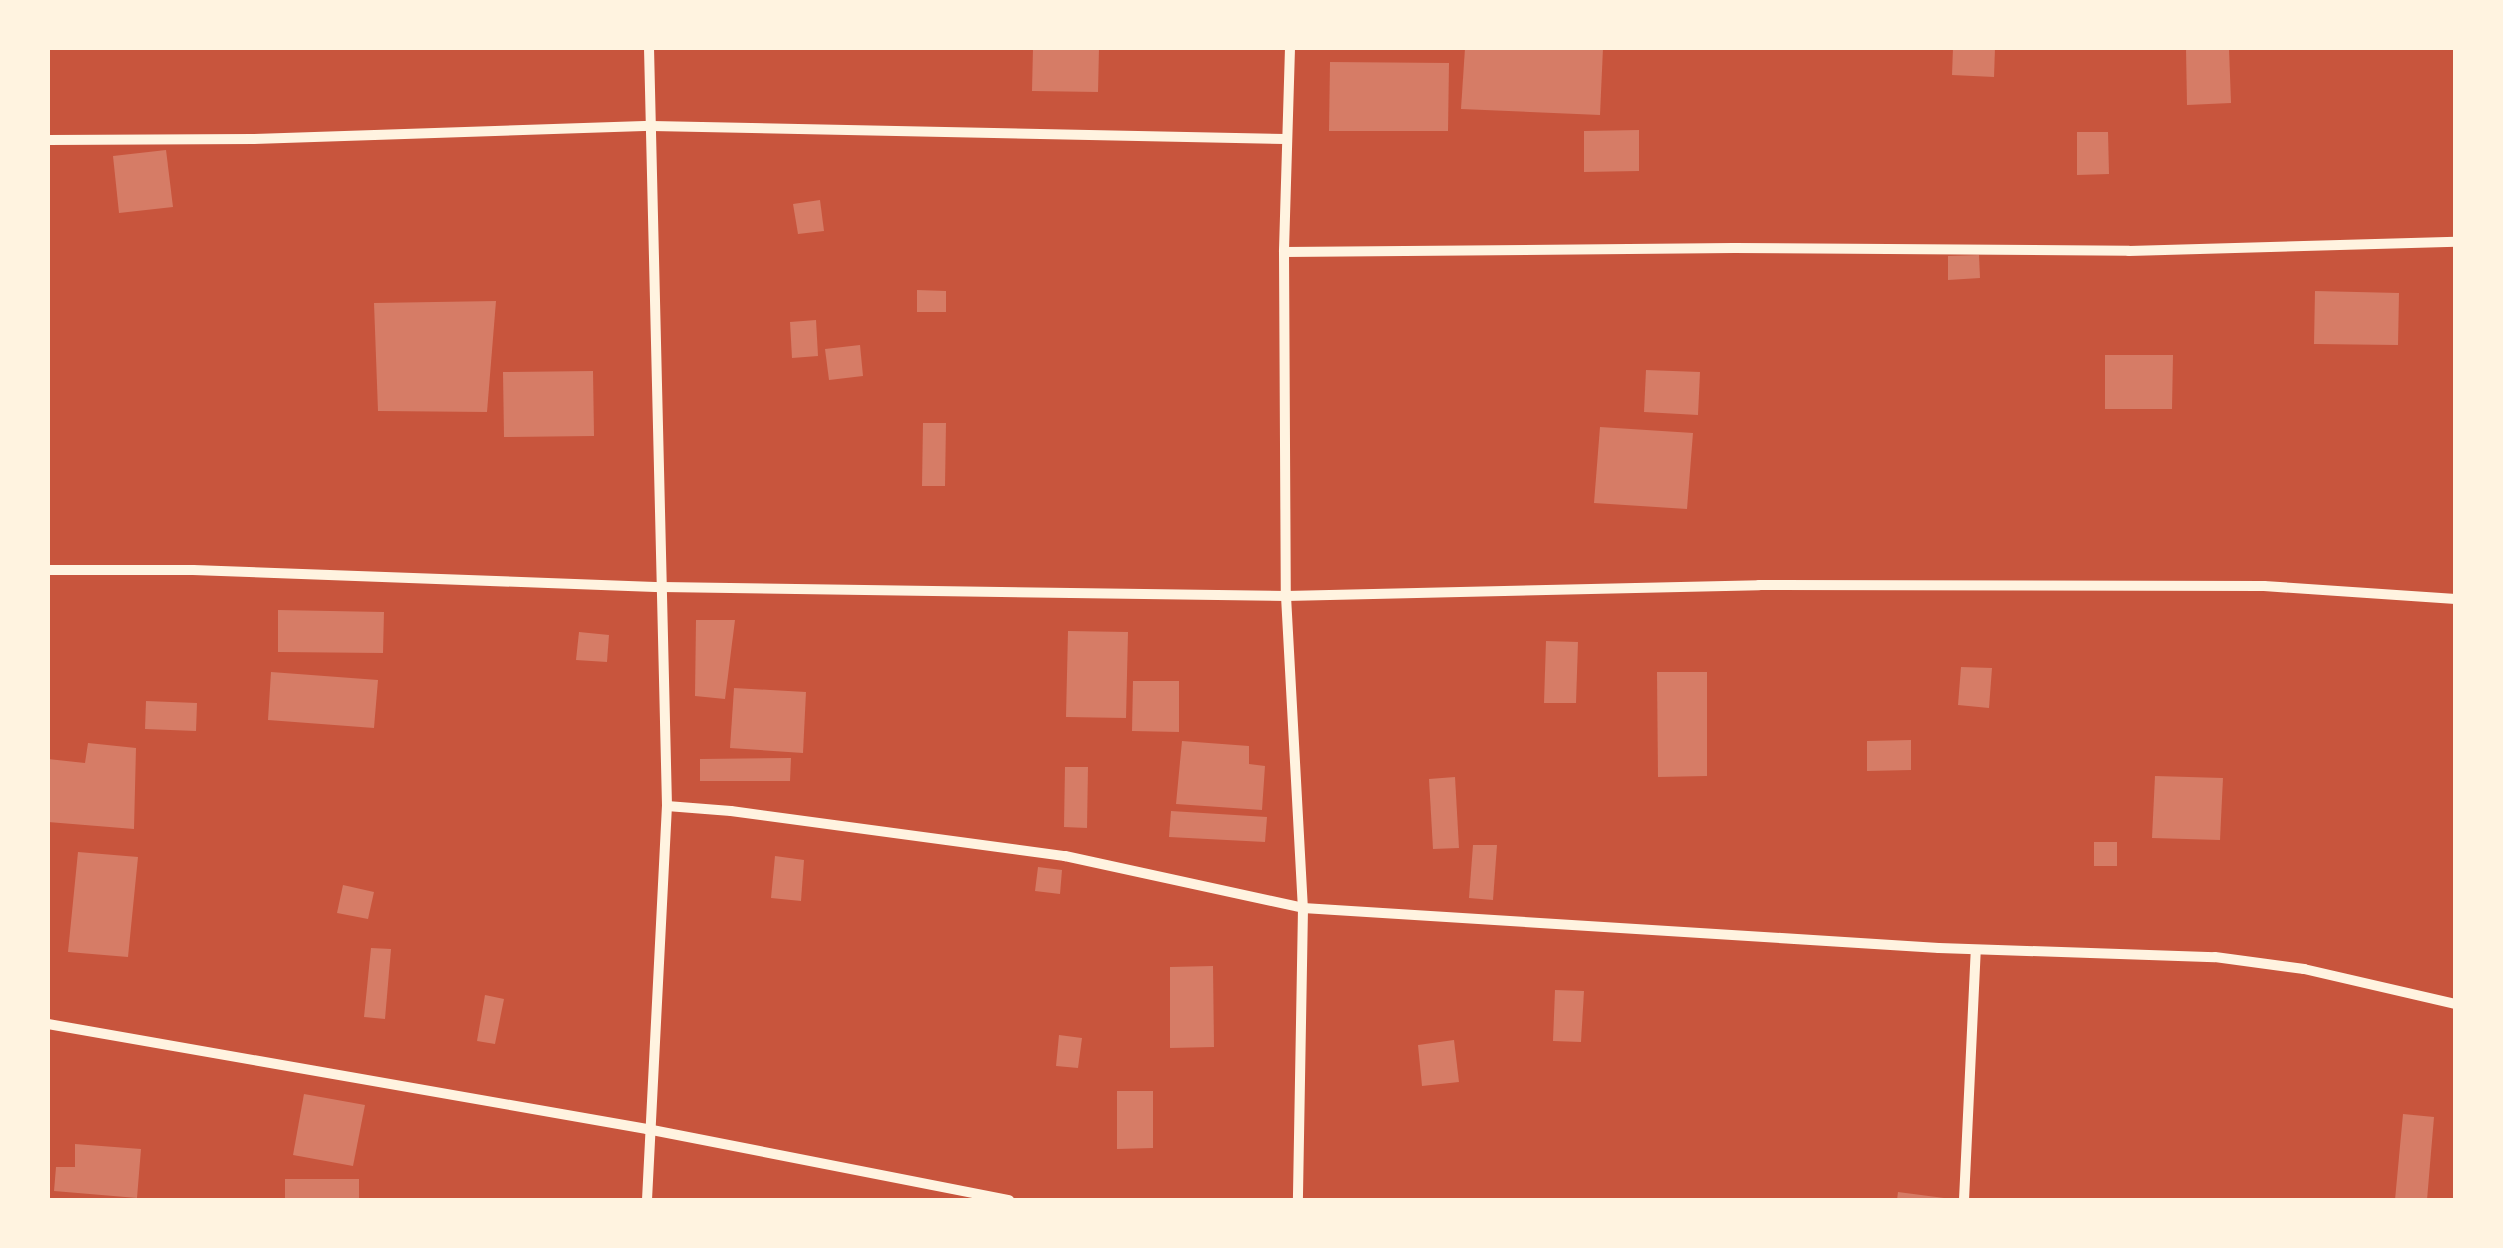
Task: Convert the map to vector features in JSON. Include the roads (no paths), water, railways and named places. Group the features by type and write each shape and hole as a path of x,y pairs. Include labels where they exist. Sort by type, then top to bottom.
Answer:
{"street":[{"path":"648,1200 648,1129 667,806 649,48"},
{"path":"1290,48 1284,252 1286,596 1303,908 1298,1200"},
{"path":"48,140 253,139 652,126 1285,139"},
{"path":"1284,252 1734,248 2110,252 2456,242"},
{"path":"48,570 193,570 662,588 1286,596 1759,585 2264,586 2456,599"},
{"path":"667,806 1065,856 1303,908 1976,950 2215,957 2304,969 2456,1004"},
{"path":"1964,1200 1976,950"},
{"path":"48,1024 648,1129 1008,1200"}]}
